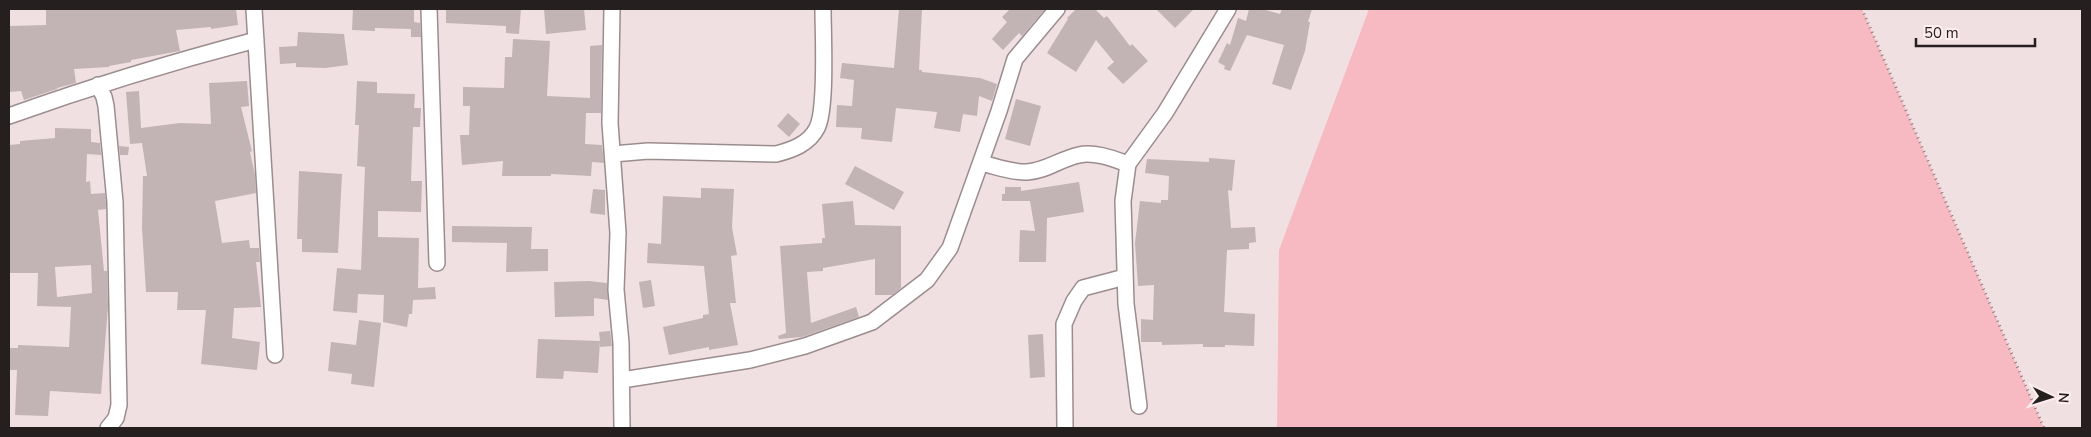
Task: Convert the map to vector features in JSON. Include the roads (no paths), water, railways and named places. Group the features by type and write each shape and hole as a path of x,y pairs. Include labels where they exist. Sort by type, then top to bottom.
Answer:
{"street":[{"path":"254,9 275,355"},
{"path":"429,9 437,263"},
{"path":"612,9 610,123 614,154 618,233 617,312 620,326 622,428"},
{"path":"614,154 648,151 776,154 793,150 808,139 818,128 822,107 823,9"},
{"path":"622,380 750,360 805,346 872,322 927,280 950,248 1016,59 1057,9"},
{"path":"1139,406 1126,304 1123,201 1128,164 1165,113 1228,9"},
{"path":"9,116 178,60 256,40"},
{"path":"98,85 106,106 115,202 119,405 116,418 108,428"},
{"path":"981,163 1025,172 1046,168 1081,154 1102,156 1128,164"},
{"path":"1065,428 1064,324 1067,316 1083,288 1125,277"}]}
